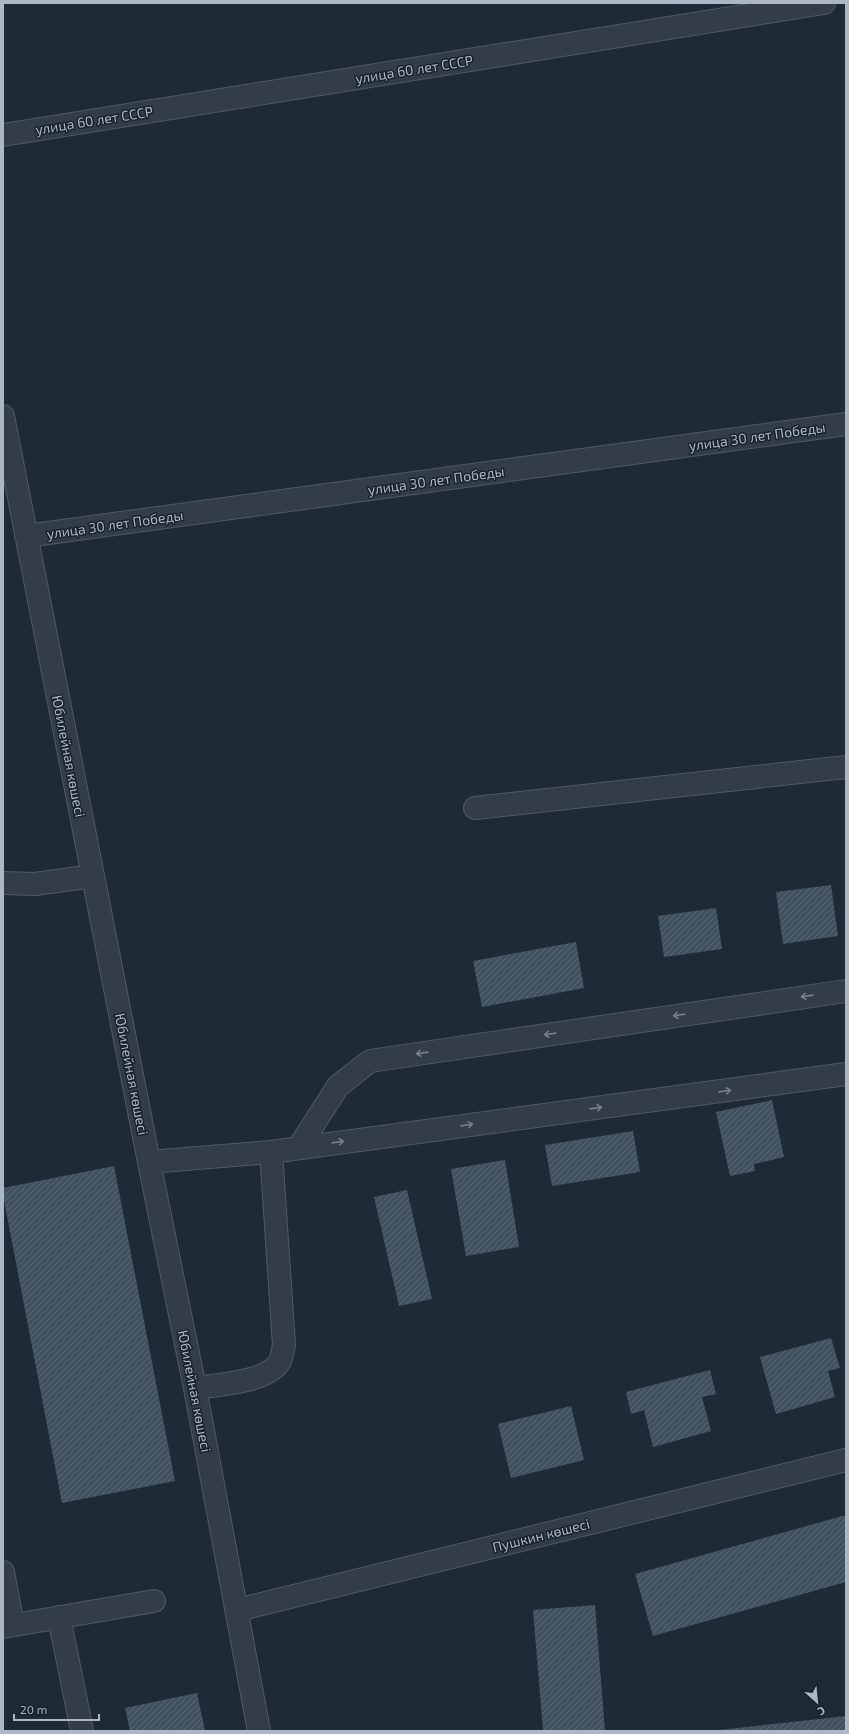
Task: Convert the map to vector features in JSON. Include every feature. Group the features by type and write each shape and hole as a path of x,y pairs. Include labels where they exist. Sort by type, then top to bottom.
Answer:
{"street":[{"name":"улица 60 лет СССР","path":"3,135 824,3"},
{"name":"Юбилейная көшесі","path":"3,416 149,1162 195,1388 259,1731"},
{"name":"улица 30 лет Победы","path":"26,536 846,424"},
{"path":"475,808 846,768"},
{"path":"3,883 35,884 93,876"},
{"path":"299,1147 338,1086 370,1061 846,991"},
{"path":"149,1162 270,1152 846,1074"},
{"path":"195,1388 249,1380 266,1374 280,1362 284,1346 270,1152"},
{"name":"Пушкин көшесі","path":"237,1610 846,1460"},
{"path":"3,1572 8,1626 154,1601"},
{"path":"59,1618 82,1731"}],"building":[{"path":"831,885 838,936 783,944 776,892"},
{"path":"716,908 722,949 664,957 658,916"},
{"path":"576,942 584,988 482,1007 473,961"},
{"path":"772,1100 784,1157 754,1164 755,1171 730,1176 716,1112"},
{"path":"633,1131 640,1172 552,1186 545,1145"},
{"path":"505,1160 519,1247 466,1256 451,1169"},
{"path":"114,1166 175,1481 62,1503 3,1195 3,1188"},
{"path":"407,1190 432,1299 399,1306 374,1197"},
{"path":"831,1338 840,1368 828,1371 835,1397 776,1414 760,1357"},
{"path":"710,1370 716,1394 702,1397 711,1431 653,1447 644,1410 631,1414 626,1392"},
{"path":"571,1406 584,1460 511,1478 498,1424"},
{"path":"846,1515 846,1582 653,1636 635,1574"},
{"path":"595,1605 605,1731 543,1731 533,1610"},
{"path":"197,1693 205,1731 130,1731 125,1708"},
{"path":"846,1716 846,1731 719,1731 719,1730"}]}
